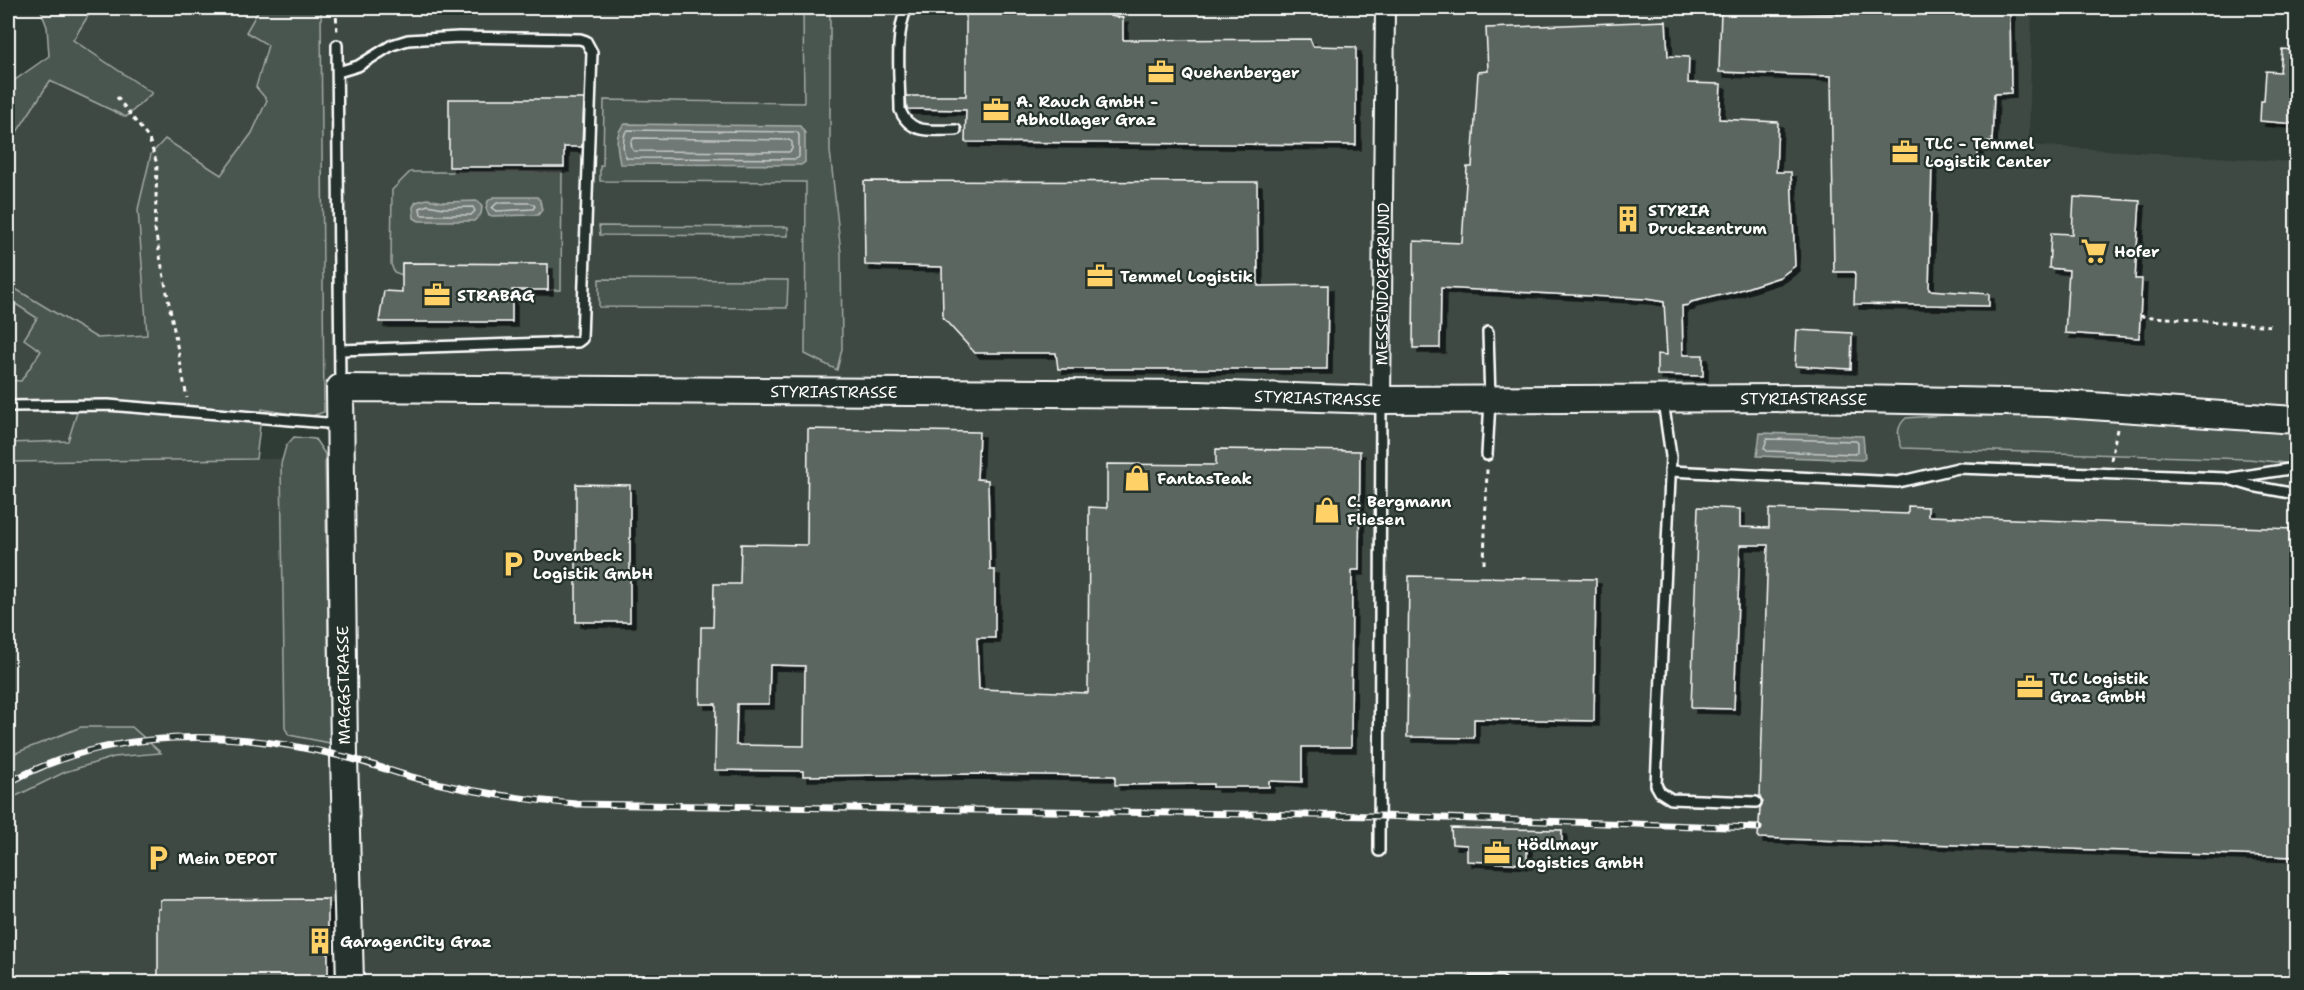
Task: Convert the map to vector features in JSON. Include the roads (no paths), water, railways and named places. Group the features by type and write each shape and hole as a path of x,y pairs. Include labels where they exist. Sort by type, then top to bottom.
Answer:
{"street":[{"name":"MESSENDORFGRUND","path":"1381,400 1385,8"},
{"name":"STYRIASTRASSE","path":"340,388 1186,393 1381,400 1777,398 2048,403 2296,420"},
{"name":"MAGGSTRASSE","path":"340,388 350,982"}],"lane":[{"path":"907,8 903,15 900,33 900,110 905,121 913,127 924,130 956,130"},
{"path":"338,72 358,66 392,45 408,40 459,37 580,39 586,41 592,52 582,339 578,342 340,350"},
{"path":"338,45 340,388"},
{"path":"1487,455 1491,400 1488,332"},
{"path":"1662,399 1671,456 1656,785 1660,792 1671,799 1756,802"},
{"name":"MESSENDORFGRUND","path":"1379,851 1381,400"},
{"path":"8,406 108,405 339,424"},
{"path":"1670,471 1898,482 1958,468 2224,478 2264,475 2287,468 2296,468"},
{"path":"2224,478 2296,494"},
{"path":"1473,982 1501,982"}],"water":[{"path":"625,124 800,126 805,133 805,162 801,165 620,164 618,137"},
{"path":"494,197 537,197 542,210 538,215 489,216 486,208 488,201"},
{"path":"427,199 443,202 478,201 482,207 481,214 474,221 419,221 414,218 413,207 416,202"},
{"path":"1760,433 1863,436 1865,458 1862,460 1757,456"}],"railway":[{"path":"8,783 47,764 88,751 130,742 173,738 216,738 260,741 303,748 450,786 504,796 576,804 1379,816 1759,828"}],"place":[{"name":"Quehenberger","path":"1161,72"},
{"name":"A. Rauch GmbH - Abhollager Graz","path":"996,110"},
{"name":"TLC - Temmel Logistik Center","path":"1905,152"},
{"name":"STYRIA Druckzentrum","path":"1628,219"},
{"name":"Hofer","path":"2094,251"},
{"name":"Temmel Logistik","path":"1100,276"},
{"name":"STRABAG","path":"437,295"},
{"name":"FantasTeak","path":"1137,478"},
{"name":"C. Bergmann Fliesen","path":"1327,510"},
{"name":"Duvenbeck Logistik GmbH","path":"513,564"},
{"name":"TLC Logistik Graz GmbH","path":"2030,687"},
{"name":"Hödlmayr Logistics GmbH","path":"1497,853"},
{"name":"Mein DEPOT","path":"158,858"},
{"name":"GaragenCity Graz","path":"320,941"}]}
